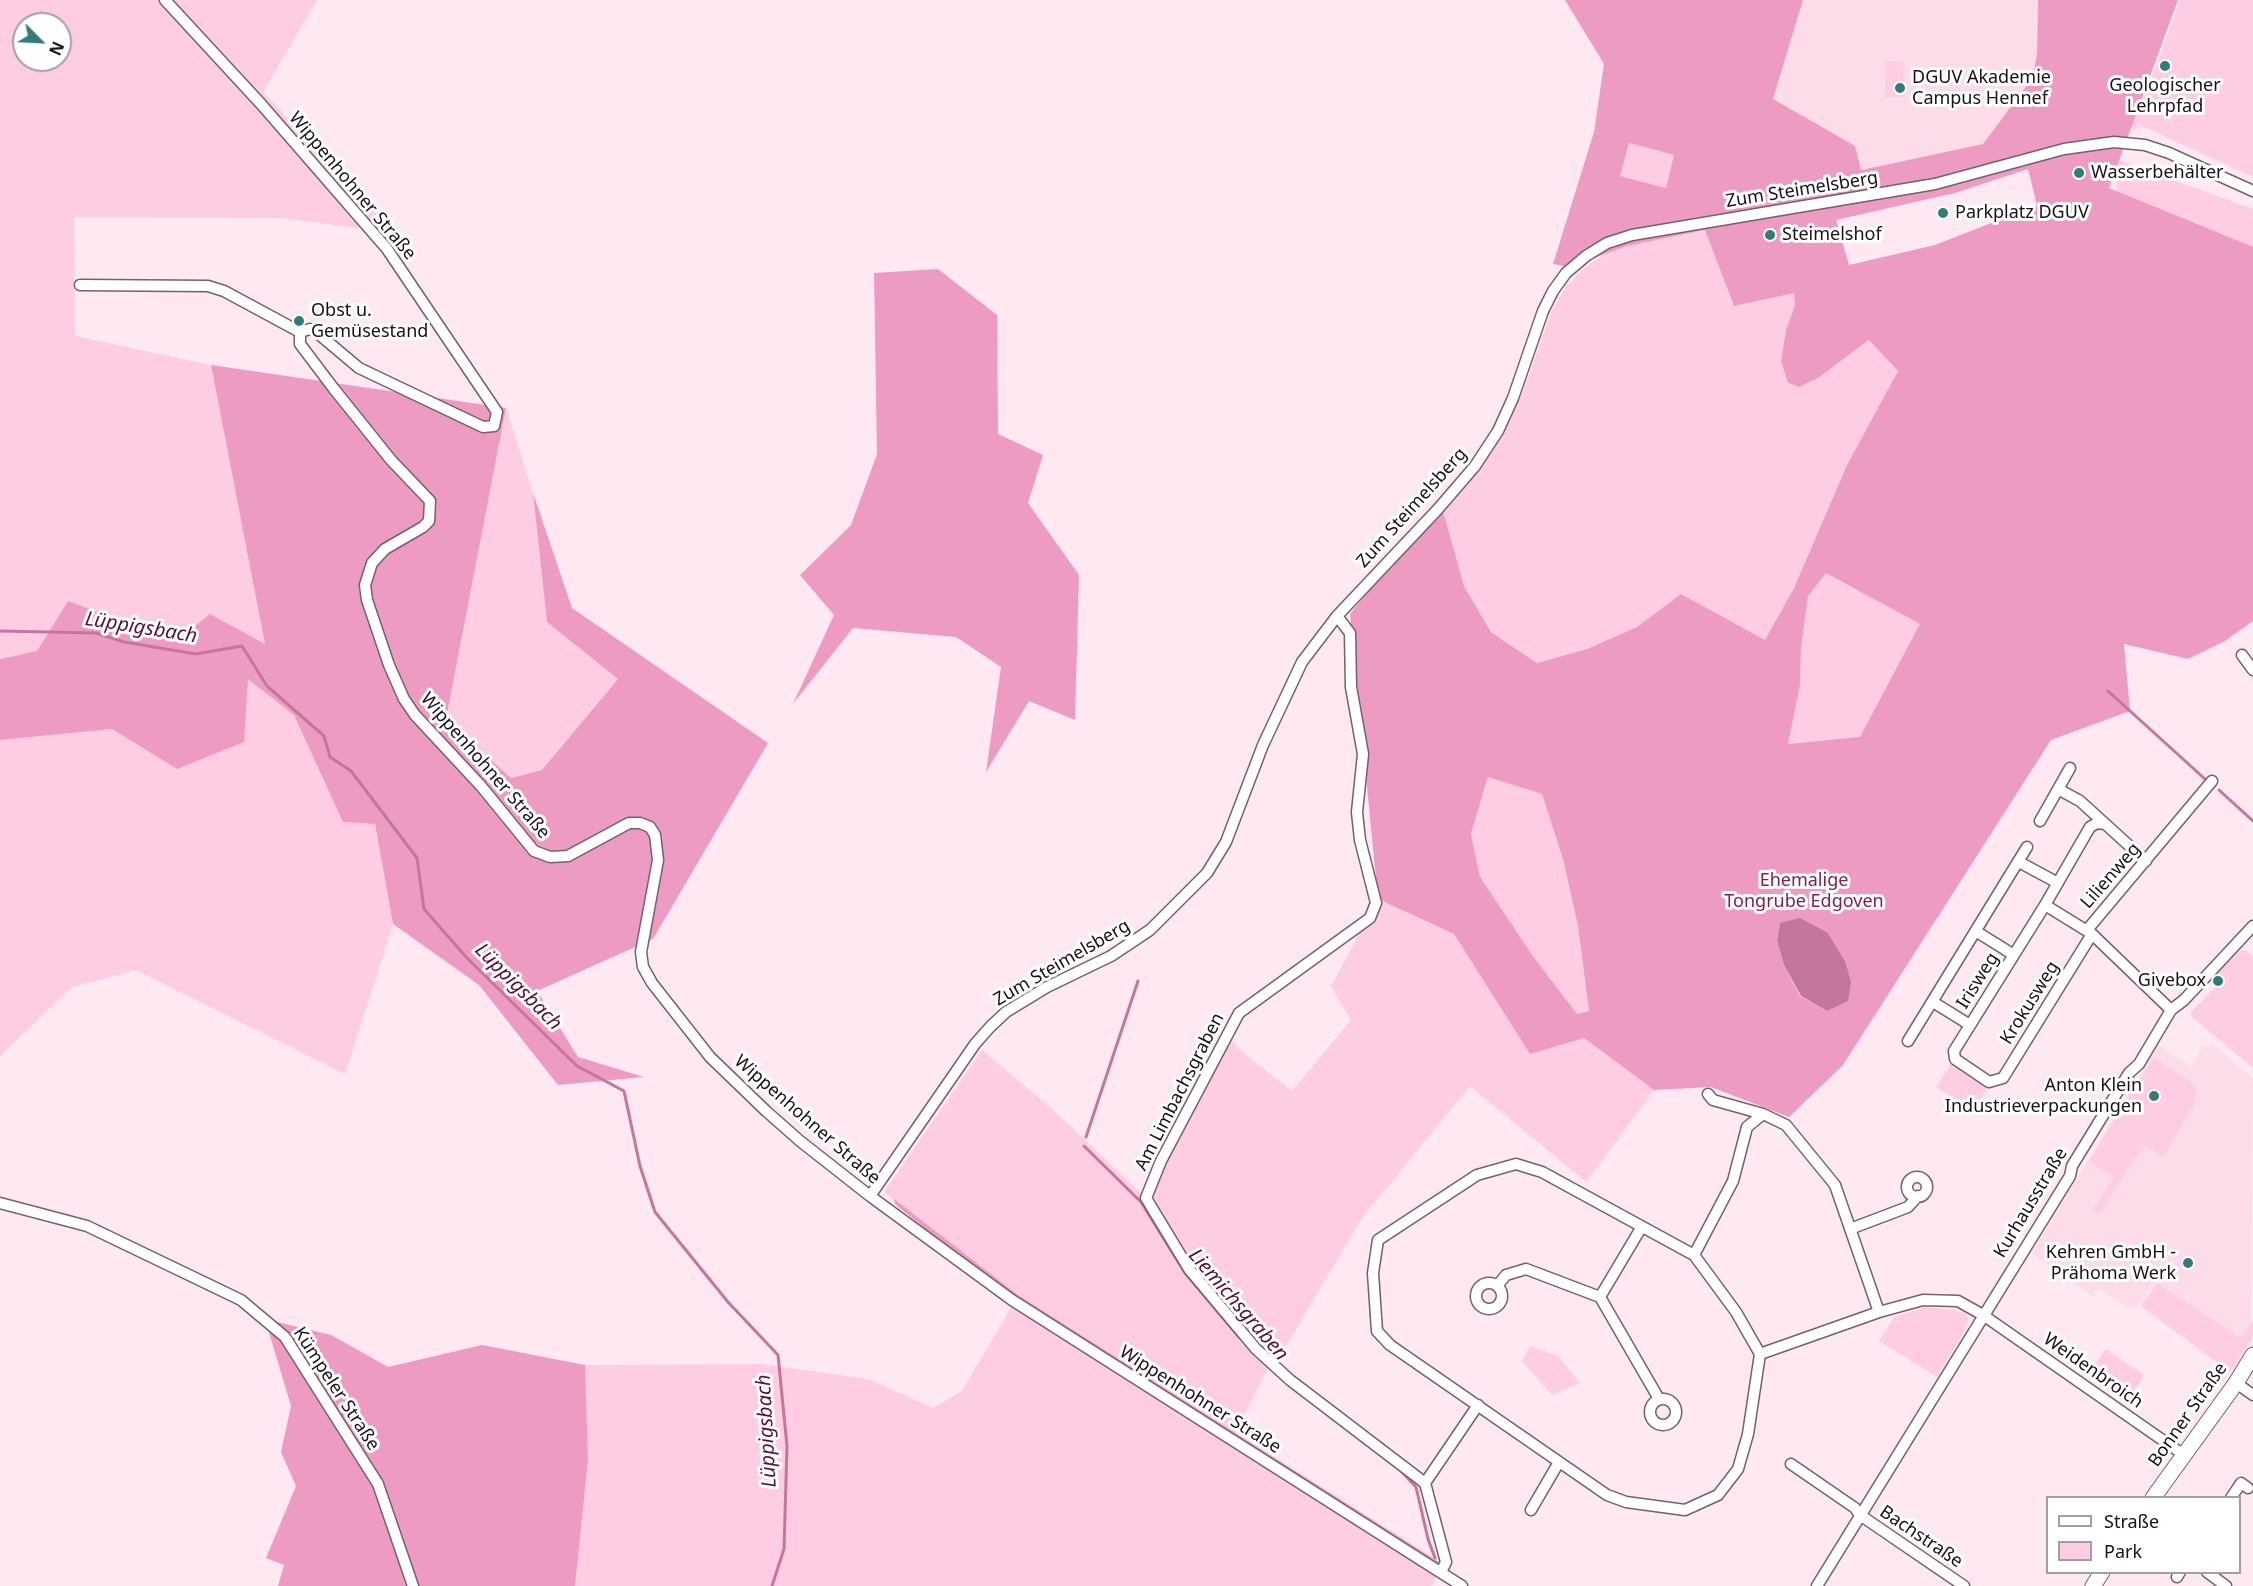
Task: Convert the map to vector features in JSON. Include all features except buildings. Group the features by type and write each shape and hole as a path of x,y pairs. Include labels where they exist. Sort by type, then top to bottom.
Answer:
{"main road":[{"name":"Bonner Straße","path":"2154,1496 2236,1383 2253,1355"}],"street":[{"name":"Wippenhohner Straße","path":"165,0 261,104 387,249 495,408 496,424 491,428 483,427 359,368 315,331 310,329 300,332 300,344 391,460 430,501 432,507 429,521 423,528 385,549 372,563 365,585 367,600 404,699 415,716 481,786 534,851 550,857 568,856 629,824 640,823 650,827 655,835 658,860 641,952 647,976 710,1057 737,1085 800,1141 870,1196 1012,1300 1462,1586"},
{"name":"Zum Steimelsberg","path":"870,1196 975,1044 990,1027 1006,1012 1037,993 1112,956 1150,930 1207,873 1226,842 1263,745 1302,662 1337,616 1438,509 1475,465 1498,431 1513,398 1543,311 1553,291 1566,273 1586,256 1607,243 1658,231 1935,184 2064,149 2114,142 2145,145 2169,153 2253,191"},
{"path":"80,285 208,286 224,291 300,332"},
{"name":"Am Limbachsgraben","path":"1337,616 1350,633 1352,687 1363,754 1357,812 1360,840 1376,903 1371,918 1239,1013 1161,1161 1146,1198 1189,1269 1261,1354 1425,1483"},
{"path":"2242,655 2253,670"},
{"path":"2040,821 2070,768"},
{"name":"Lilienweg","path":"2171,1010 2090,932 2210,784"},
{"path":"2058,789 2080,801 2146,861"},
{"name":"Irisweg","path":"1989,1082 1955,1059 1954,1051 2090,827 2097,823 2105,824"},
{"name":"Irisweg","path":"1908,1041 1977,932 2027,847"},
{"path":"2019,862 2058,883"},
{"path":"2045,904 2090,932"},
{"name":"Kurhausstraße","path":"1817,1586 2070,1176 2072,1166 2129,1073 2139,1064 2171,1010 2184,1000 2253,926"},
{"name":"Irisweg","path":"1977,932 2014,955"},
{"name":"Krokusweg","path":"1989,1082 2003,1078 2090,932"},
{"name":"Irisweg","path":"1933,1002 1970,1025"},
{"path":"1708,1094 1713,1100 1763,1114 1786,1125 1825,1170 1835,1185 1879,1312"},
{"path":"1694,1256 1733,1181 1747,1127 1763,1114"},
{"path":"1516,1164 1542,1172 1694,1256 1736,1312 1760,1354 1748,1434 1738,1469 1718,1495 1685,1510 1626,1502 1607,1495 1390,1345 1377,1331 1372,1273 1378,1240 1477,1174 1516,1164"},
{"path":"1850,1229 1908,1207 1918,1196 1912,1195 1908,1186 1913,1178 1924,1177"},
{"name":"Kümpeler Straße","path":"0,1203 87,1226 241,1300 285,1337 378,1484 413,1586"},
{"path":"1600,1297 1641,1228"},
{"path":"1497,1286 1506,1275 1526,1269 1600,1297 1659,1399"},
{"name":"Weidenbroich","path":"1760,1354 1879,1312 1923,1300 1958,1301 1983,1315 2184,1455"},
{"path":"2236,1383 2253,1395"},
{"path":"1441,1572 1446,1562 1425,1483 1478,1405"},
{"path":"1531,1510 1559,1462"},
{"path":"1791,1464 1855,1508 1860,1515"},
{"path":"2232,1496 2241,1483 2251,1486"},
{"name":"Bachstraße","path":"1860,1515 1964,1586"},
{"path":"2210,1574 2226,1586"}],"shaded area":[{"name":"DGUV Akademie Campus Hennef","path":"1803,0 2038,0 2037,53 2033,77 1983,144 1860,170 1773,100"},
{"path":"1800,918 1828,933 1845,961 1851,982 1848,1001 1827,1011 1801,996 1784,965 1777,941 1780,923"},
{"path":"2212,1043 2253,1079 2251,1344 2155,1282 2134,1310 2098,1288 2092,1296 2032,1253 2158,1045 2191,1066 2204,1045 2209,1048"}],"green space":[{"path":"0,0 317,0 263,92 395,233 283,218 74,217 75,336 211,365 265,644 210,614 176,641 68,601 37,651 0,659"},
{"name":"Ehemalige Tongrube Edgoven","path":"1565,0 1803,0 1773,99 1855,146 1861,170 1983,144 2033,77 2037,53 2038,0 2178,0 2109,188 2253,247 2253,621 2225,641 2188,659 2124,644 2130,711 2051,740 1843,1065 1789,1117 1711,1087 1654,1090 1584,1038 1530,1054 1454,934 1378,899 1350,614 1394,560 1443,511 1464,586 1491,632 1537,663 1587,649 1637,627 1681,594 1765,640 1794,588 1847,465 1898,371 1869,340 1818,378 1799,387 1788,383 1781,361 1786,330 1795,305 1794,293 1734,306 1705,230 1627,246 1569,267 1553,264 1594,132 1604,64","holes":["1629,143 1674,155 1666,188 1620,176","2028,169 2037,205 1935,245 1849,265 1836,220 1955,193","1826,573 1920,624 1860,737 1788,744 1800,685 1801,648 1808,596","1488,777 1542,794 1563,859 1578,926 1589,1011 1577,1014 1532,955 1480,877 1471,834","1780,923 1828,933 1845,961 1850,982 1827,1011 1800,996 1784,965 1777,941"]},
{"path":"2180,0 2253,0 2253,177 2142,126 2134,130 2131,126 2149,86"},
{"path":"1886,61 1904,62 1903,97 1885,97"},
{"path":"1628,143 1674,155 1666,188 1620,176"},
{"path":"2116,159 2253,209 2253,287 2117,196"},
{"path":"1705,230 1734,306 1794,292 1795,305 1786,330 1781,361 1788,384 1799,387 1818,378 1870,340 1898,371 1847,465 1794,588 1765,641 1681,594 1637,627 1587,649 1537,663 1492,632 1464,586 1443,511 1479,471 1504,433 1524,389 1552,310 1566,287 1581,271 1604,254 1627,246"},
{"path":"938,269 997,315 998,434 1043,455 1028,503 1079,575 1075,720 1029,701 986,772 1001,667 956,637 853,628 793,704 834,615 800,575 851,525 877,454 874,273"},
{"path":"211,365 506,408 446,719 511,778 542,770 618,679 547,622 533,493 572,608 768,743 653,939 537,991 578,1057 644,1077 558,1085 479,985 393,924 375,824 343,822 294,715 248,679 244,742 177,769 112,729 0,740 0,659 37,651 68,601 176,641 210,614 265,644"},
{"path":"506,408 533,493 547,622 618,679 541,771 511,778 446,719"},
{"path":"1826,573 1921,624 1860,738 1787,744 1800,685 1801,648 1808,595"},
{"path":"248,678 294,715 343,821 375,824 393,924 345,1074 136,970 72,987 0,1056 0,740 112,729 177,769"},
{"path":"1489,777 1542,794 1563,859 1578,926 1589,1011 1577,1014 1532,956 1480,877 1471,834"},
{"path":"1378,899 1454,934 1530,1054 1584,1038 1654,1090 1586,1182 1470,1086 1362,1218 1275,1364 1269,1366 1235,1433 1018,1295 884,1192 982,1050 1051,1108 1144,1196 1228,1037 1242,1052 1292,1091 1351,1020 1331,986"},
{"path":"2239,951 2247,951 2253,957 2253,1068 2191,1016 2191,1012 2222,980 2216,975"},
{"path":"2154,1058 2191,1082 2196,1090 2194,1104 2163,1157 2144,1145 2099,1213 2093,1209 2114,1177 2089,1161"},
{"path":"1951,1064 1987,1089 1974,1111 1936,1087"},
{"path":"894,1199 1018,1295 1439,1562 1435,1564 1016,1299 948,1248 895,1204"},
{"path":"2157,1283 2241,1338 2253,1321 2253,1336 2230,1372 2141,1306"},
{"path":"1016,1299 1439,1562 1437,1575 1431,1586 575,1586 588,1460 585,1365 762,1364 868,1379 933,1408 962,1391"},
{"path":"1926,1307 1956,1310 1966,1314 1968,1319 1965,1330 1937,1377 1879,1341 1894,1317"},
{"path":"265,1319 331,1335 388,1367 482,1345 585,1365 588,1460 575,1586 278,1586 284,1565 266,1558 296,1486 281,1452 291,1406"},
{"path":"1530,1346 1558,1356 1580,1383 1552,1395 1522,1361"},
{"path":"2106,1349 2144,1375 2126,1403 2087,1376"}],"waterway":[{"name":"Lüppigsbach","path":"0,631 96,633 124,642 196,654 242,646 267,686 324,736 330,757 351,771 417,858 424,909 467,958 577,1066 624,1091 640,1166 655,1212 728,1302 778,1355 787,1446 784,1549 772,1586"},
{"path":"2108,691 2205,779"},
{"path":"2219,790 2253,821"},
{"name":"Liemichsgraben","path":"1086,1137 1138,981"},
{"name":"Liemichsgraben","path":"1084,1146 1141,1202 1185,1273 1239,1337"},
{"name":"Liemichsgraben","path":"1256,1355 1282,1379"},
{"name":"Liemichsgraben","path":"1401,1471 1416,1487 1428,1539 1435,1558"}],"place":[{"name":"Geologischer Lehrpfad","path":"2165,66"},
{"name":"DGUV Akademie Campus Hennef","path":"1900,88"},
{"name":"Wasserbehälter","path":"2079,173"},
{"name":"Parkplatz DGUV","path":"1943,213"},
{"name":"Steimelshof","path":"1770,235"},
{"name":"Obst u. Gemüsestand","path":"299,321"},
{"name":"Givebox","path":"2218,981"},
{"name":"Anton Klein Industrieverpackungen","path":"2154,1096"},
{"name":"Kehren GmbH - Prähoma Werk","path":"2188,1263"}]}
